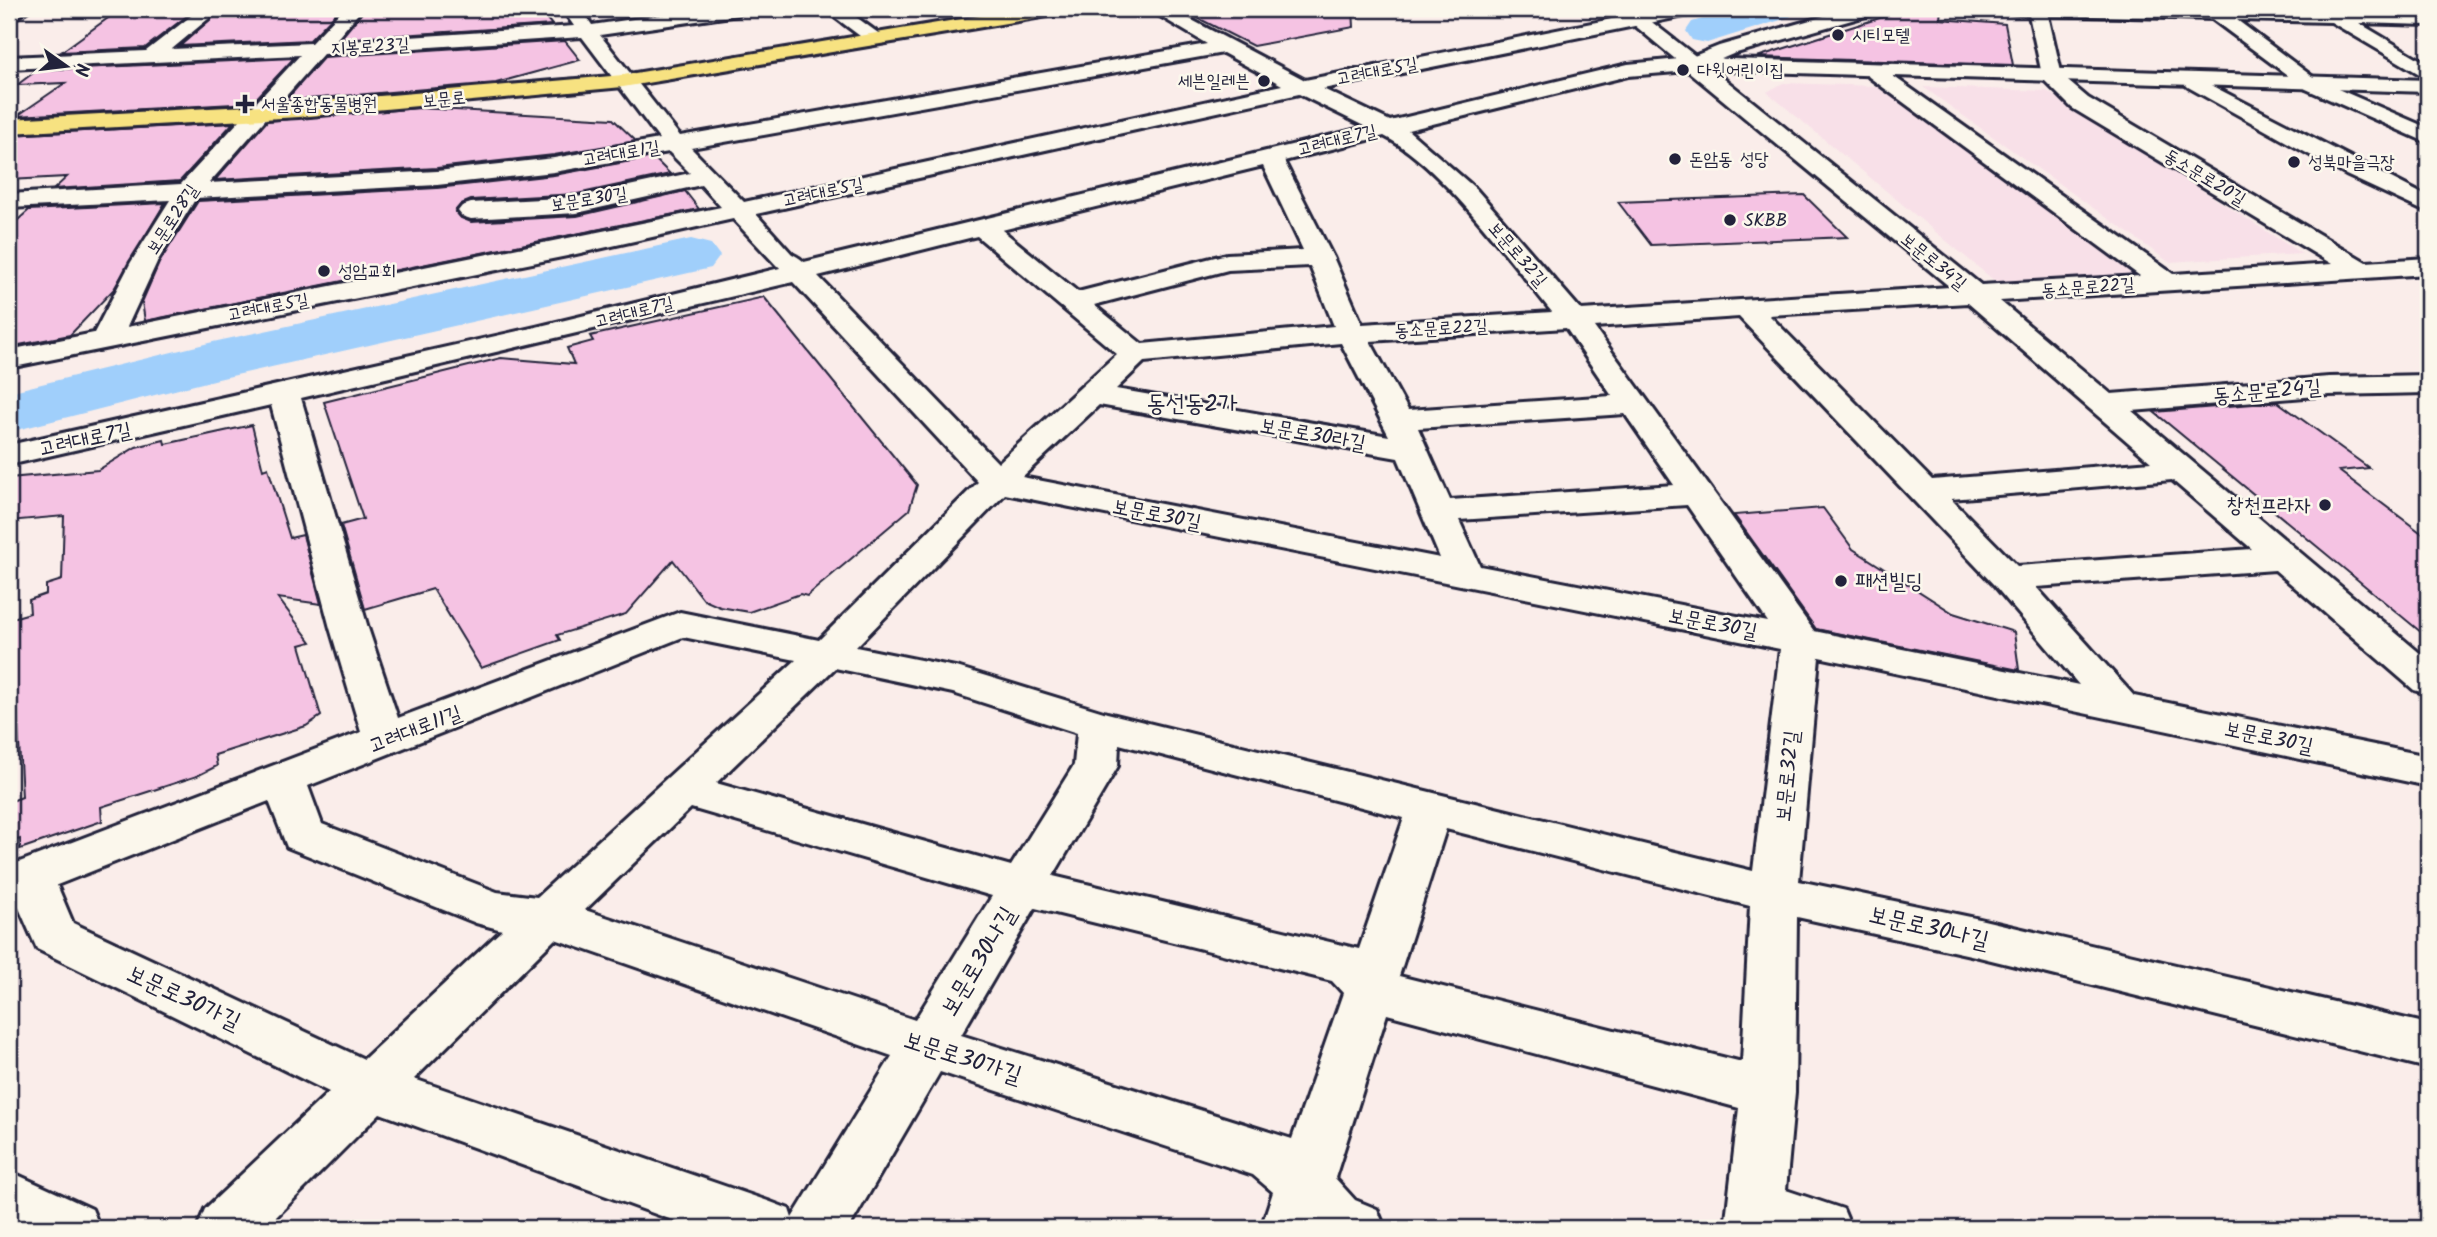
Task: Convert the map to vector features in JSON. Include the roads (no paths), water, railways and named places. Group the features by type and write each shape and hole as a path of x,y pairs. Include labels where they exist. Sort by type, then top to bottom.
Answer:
{"main road":[{"name":"보문로","path":"9,126 259,113 623,81 1054,9"}],"street":[{"path":"9,16 21,9"},
{"path":"150,57 211,9"},
{"name":"보문로28길","path":"106,339 144,262 188,191 353,9"},
{"path":"571,9 623,81 675,144 997,482"},
{"name":"지봉로23길","path":"9,63 315,49 590,32 738,9"},
{"path":"833,9 875,38"},
{"path":"1157,9 1307,89"},
{"name":"고려대로5길","path":"9,359 740,215 1630,14 1689,9"},
{"path":"1689,59 1869,9"},
{"path":"2016,9 2330,12 2428,19"},
{"path":"2037,10 2052,77"},
{"path":"2213,11 2310,84 2428,136"},
{"path":"2330,12 2428,73"},
{"name":"보문로34길","path":"1630,14 1689,59 1976,295 2183,469 2428,681"},
{"name":"고려대로1길","path":"9,201 437,178 554,165 1227,46"},
{"path":"1689,59 1771,68 1876,73 2310,84"},
{"name":"고려대로7길","path":"9,455 284,394 792,266 983,228 1383,127 1628,70 1689,59"},
{"path":"1771,68 2196,83 2428,86"},
{"path":"1876,73 2165,281"},
{"name":"동소문로20길","path":"2052,77 2080,103 2361,270"},
{"path":"2196,83 2342,164 2428,206"},
{"name":"보문로32길","path":"1307,89 1406,138 1467,194 1575,321 1801,641 1774,893 1768,1093 1755,1218"},
{"path":"1270,157 1320,257 1351,333 1398,420 1465,574"},
{"name":"보문로30길","path":"471,211 577,205 705,177"},
{"path":"226,1228 828,653 997,482 1135,354 983,228"},
{"path":"1073,303 1227,262 1320,257"},
{"name":"동소문로22길","path":"1135,354 1351,333 2428,266"},
{"path":"1747,309 2008,578 2119,705"},
{"name":"동소문로24길","path":"2105,404 2329,386 2428,384"},
{"path":"284,394 349,628 385,741"},
{"name":"보문로30라길","path":"1092,394 1411,450"},
{"path":"1398,420 1633,404"},
{"path":"1926,491 2183,469"},
{"name":"보문로30길","path":"997,482 2119,705 2428,771"},
{"path":"1438,511 1695,494"},
{"path":"2008,578 2286,558"},
{"name":"고려대로11길","path":"19,881 385,741 680,624 828,653"},
{"name":"보문로30나길","path":"828,653 960,681 1099,725 1693,876 1988,940 2428,1046"},
{"name":"보문로30나길","path":"817,1228 1096,765 1099,725"},
{"name":"보문로30가길","path":"284,780 303,835 493,910 548,918 927,1045 1271,1156 1298,1206 1356,1228"},
{"path":"684,789 1022,887 1348,965 1370,989 1768,1093"},
{"path":"1298,1206 1430,809"},
{"name":"보문로30가길","path":"19,881 54,936 371,1087 768,1228"},
{"path":"9,1197 71,1228"},
{"path":"1755,1218 1822,1228"}],"waterway":[{"path":"1707,31 1776,9"},
{"path":"9,412 213,361 691,256"}],"place":[{"name":"시티모텔","path":"1838,35"},
{"name":"다윗어린이집","path":"1683,70"},
{"name":"세븐일레븐","path":"1264,81"},
{"name":"서울종합동물병원","path":"245,104"},
{"name":"돈암동 성당","path":"1675,159"},
{"name":"성북마을극장","path":"2294,162"},
{"name":"SKBB","path":"1730,220"},
{"name":"성암교회","path":"324,271"},
{"name":"창천프라자","path":"2325,505"},
{"name":"패션빌딩","path":"1841,581"}],"district":[{"name":"동선동2가","path":"1192,403"}]}
